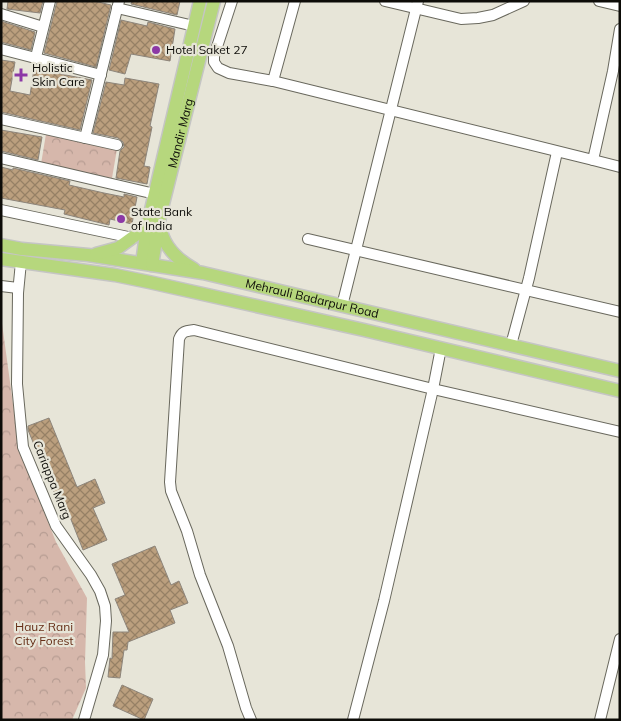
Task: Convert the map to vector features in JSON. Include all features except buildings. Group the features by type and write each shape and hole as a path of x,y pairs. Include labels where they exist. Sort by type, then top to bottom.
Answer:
{"main road":[{"name":"Mandir Marg","path":"147,264 147,227 200,1"},
{"name":"Mandir Marg","path":"147,264 214,1"},
{"path":"160,216 161,232 171,251 182,262 203,273"},
{"path":"88,256 118,248 147,227"},
{"name":"Mehrauli Badarpur Road","path":"1,245 203,273 620,371"},
{"path":"1,259 21,262"},
{"name":"Mehrauli Badarpur Road","path":"21,262 115,275 149,282 364,330 620,391"},
{"path":"364,330 368,312"}],"street":[{"path":"36,57 50,1"},
{"path":"232,1 214,62 218,68 229,73 273,81 620,167"},
{"path":"273,81 295,1"},
{"path":"385,1 417,5 461,19 492,15 524,1"},
{"path":"599,1 620,6"},
{"path":"85,138 118,5 194,26"},
{"path":"342,306 417,5"},
{"path":"1,14 43,27"},
{"path":"593,160 613,71 620,29"},
{"path":"1,49 101,75"},
{"path":"1,119 117,145"},
{"path":"510,345 526,290 557,152"},
{"path":"1,158 155,194"},
{"path":"1,210 133,238"},
{"path":"308,239 620,312"},
{"name":"Cariappa Marg","path":"21,262 18,288 17,384 23,447 56,526 91,575 100,591 105,606 106,621 103,655 84,720"},
{"path":"1,286 18,288"},
{"path":"252,720 246,708 228,646 171,491 179,339 181,334 194,330 433,389 620,432"},
{"path":"353,720 384,601 441,348"},
{"path":"600,720 620,639"}],"green space":[{"path":"46,134 117,149 112,178 41,164"},
{"name":"Hauz Rani City Forest","path":"1,316 19,448 56,542 87,598 86,688 72,720 1,720"}],"place":[{"name":"Hotel Saket 27","path":"156,50"},
{"name":"Holistic Skin Care","path":"21,75"},
{"name":"State Bank of India","path":"121,219"}]}
